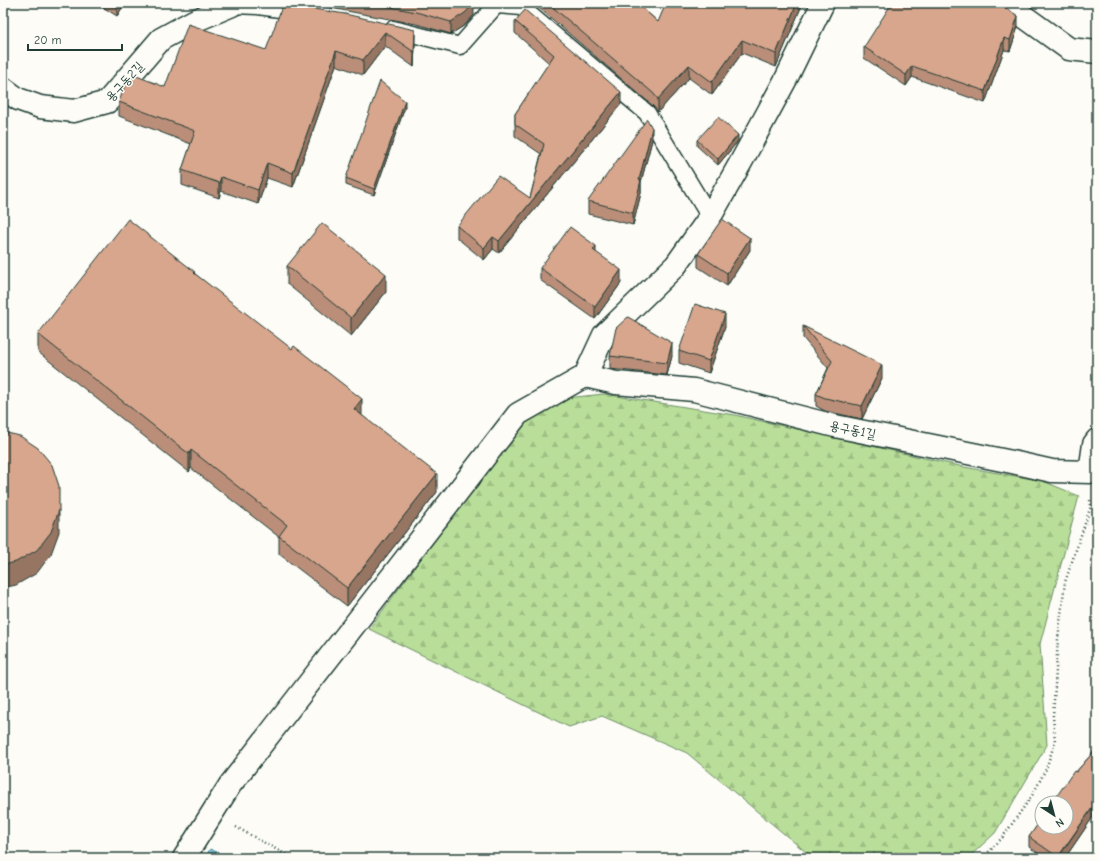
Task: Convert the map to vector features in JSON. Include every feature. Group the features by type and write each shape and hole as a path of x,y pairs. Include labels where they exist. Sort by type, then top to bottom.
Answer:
{"street":[{"path":"184,858 230,785 518,414 585,376 604,334 676,266 710,217 782,86 823,3"},
{"path":"992,3 1008,5 1069,49 1097,52"},
{"name":"용구동2길","path":"3,88 18,99 47,108 74,111 108,102 161,39 194,21 232,4"},
{"name":"용구동1길","path":"585,376 616,383 694,390 836,426 1018,464 1052,471 1090,472"},
{"path":"1090,472 1094,444 1097,440"}],"lane":[{"path":"232,4 258,6 318,15"},
{"path":"375,25 460,46 497,4 521,8 647,113 710,217"}],"path":[{"path":"983,858 1002,838 1032,796 1046,769 1055,742 1053,716 1058,639 1065,582 1091,506 1087,487 1090,472"},
{"path":"212,814 292,858"}],"green space":[{"path":"604,394 735,415 964,467 1043,481 1079,496 1040,644 1047,745 995,833 968,858 813,858 687,753 602,716 569,727 369,629 538,401"}],"water":[{"path":"210,849 231,858 205,858"}],"building":[{"path":"370,3 474,3 465,13 451,22 416,12"},
{"path":"548,3 637,3 658,22 666,3 797,3 776,54 742,40 712,82 689,65 658,99 653,93"},
{"path":"892,3 990,3 1003,6 1018,16 1010,40 1004,38 985,91 912,66 906,75 864,47"},
{"path":"283,4 345,14 415,30 414,52 385,32 363,60 336,51 293,173 267,163 258,190 221,177 219,183 182,170 195,131 119,102 125,85 134,75 165,87 188,24 266,50"},
{"path":"525,10 621,92 499,241 493,237 484,248 457,226 498,176 530,198 544,144 515,124 515,114 554,55 515,21"},
{"path":"380,81 405,101 374,189 346,178"},
{"path":"718,117 738,135 718,159 697,140"},
{"path":"647,119 652,128 639,180 641,180 633,213 588,201"},
{"path":"128,219 195,272 194,273 292,349 294,346 362,399 354,409 437,474 347,588 279,536 287,525 191,450 189,454 38,334"},
{"path":"722,219 750,238 727,273 698,254"},
{"path":"322,223 386,274 351,318 287,266"},
{"path":"570,227 596,246 593,250 621,270 595,307 540,268"},
{"path":"695,304 725,314 709,361 679,351"},
{"path":"628,317 672,343 667,363 610,356 616,328"},
{"path":"803,326 882,365 862,406 825,398 816,394 832,361"},
{"path":"3,432 20,436 38,448 52,465 59,486 59,510 51,532 37,550 16,562 3,565"},
{"path":"1097,748 1097,801 1074,834 1074,795 1058,795 1074,771 1076,772"},
{"path":"1034,830 1034,835 1073,835 1058,857 1029,837"}]}
